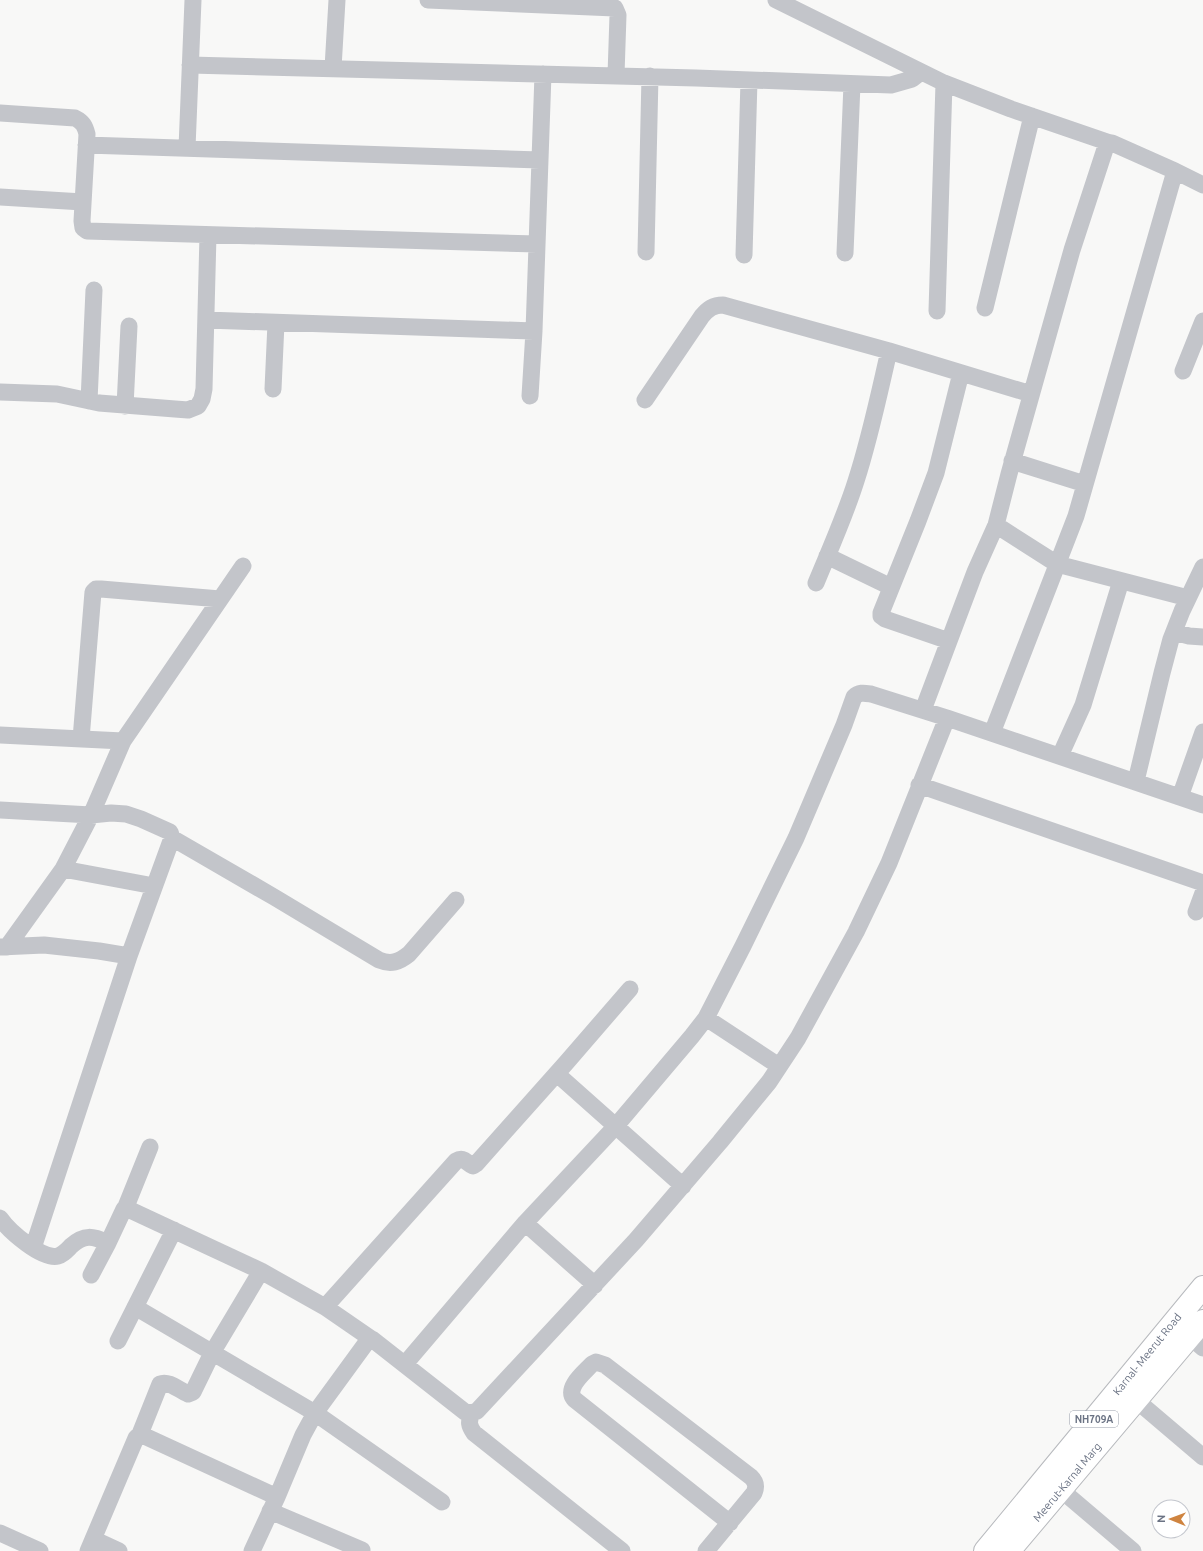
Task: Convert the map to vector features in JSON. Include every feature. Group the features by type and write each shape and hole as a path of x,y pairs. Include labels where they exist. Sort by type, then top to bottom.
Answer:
{"highway":[{"name":"Karnal- Meerut Road","path":"1002,1548 1203,1287"},
{"name":"Meerut-Karnal Marg","path":"1002,1548 1060,1490 1136,1400 1199,1335"}],"street":[{"path":"187,148 193,0"},
{"path":"334,68 337,0"},
{"path":"428,0 615,8 618,15 616,76"},
{"path":"776,0 944,83 1110,143 1175,171 1203,185"},
{"path":"190,65 650,76 891,85 912,79 921,72"},
{"path":"530,396 534,331 543,74"},
{"path":"646,252 650,76"},
{"path":"744,255 750,80"},
{"path":"937,311 944,83"},
{"path":"845,254 852,84"},
{"path":"0,113 75,118 81,121 85,126 87,134 83,228 88,231 537,244"},
{"path":"985,308 1032,116"},
{"path":"923,710 975,572 996,525 1012,461 1072,250 1106,146 1110,143"},
{"path":"86,145 540,160"},
{"path":"992,733 1076,516 1175,171"},
{"path":"0,197 83,202"},
{"path":"0,392 57,394 125,406 188,410 198,406 202,399 204,389 208,235"},
{"path":"90,401 94,290"},
{"path":"645,400 702,316 708,308 716,305 729,307 889,351 1031,394"},
{"path":"206,320 534,331"},
{"path":"1183,371 1203,321"},
{"path":"273,389 276,322"},
{"path":"125,406 129,326"},
{"path":"816,583 839,529 856,480 871,428 889,351"},
{"path":"949,641 885,619 881,616 881,610 936,473 961,373"},
{"path":"1012,461 1085,484"},
{"path":"996,525 1057,564 1188,598"},
{"path":"827,556 891,587"},
{"path":"4,947 63,869 91,815 123,741 243,566"},
{"path":"1136,781 1162,673 1174,632 1203,567"},
{"path":"1060,756 1084,705 1121,581"},
{"path":"81,739 93,592 96,589 101,589 220,599"},
{"path":"1174,632 1189,636 1203,637"},
{"path":"405,1364 525,1223 615,1127 706,1018 796,838 836,745 854,697 857,694 864,692 923,710 1136,781 1203,805"},
{"path":"622,1551 474,1433 470,1427 469,1421 472,1413 595,1285 683,1186 764,1088 780,1066 798,1038 856,932 889,863 946,718"},
{"path":"1180,796 1203,732"},
{"path":"0,735 123,741"},
{"path":"919,785 1203,883"},
{"path":"0,810 91,815 111,813 126,814 170,832 172,838 129,956 33,1248"},
{"path":"172,838 386,963 401,960 408,954 456,900"},
{"path":"63,869 154,886"},
{"path":"1196,912 1203,893"},
{"path":"4,947 44,945 129,956"},
{"path":"325,1307 456,1161 460,1158 473,1166 476,1164 557,1074 630,989"},
{"path":"706,1018 780,1066"},
{"path":"557,1074 683,1186"},
{"path":"91,1275 120,1216 125,1209 150,1147"},
{"path":"125,1209 260,1270 325,1307 405,1364 465,1412 472,1413"},
{"path":"0,1218 6,1227 17,1237 33,1248 50,1256 58,1256 64,1253 73,1244 90,1237 95,1237 108,1243"},
{"path":"525,1223 595,1285"},
{"path":"118,1341 174,1230"},
{"path":"119,1551 90,1545 136,1438 140,1434 160,1384 169,1384 185,1392 191,1393 212,1353 260,1270"},
{"path":"135,1307 314,1413 442,1502"},
{"path":"252,1551 314,1413 370,1338"},
{"path":"706,1551 730,1522 754,1493 756,1482 605,1364 596,1362 592,1364 572,1386 570,1390 574,1399 730,1522"},
{"path":"1136,1400 1203,1458"},
{"path":"140,1434 362,1550"},
{"path":"1060,1490 1133,1551"},
{"path":"0,1533 40,1551"}]}
